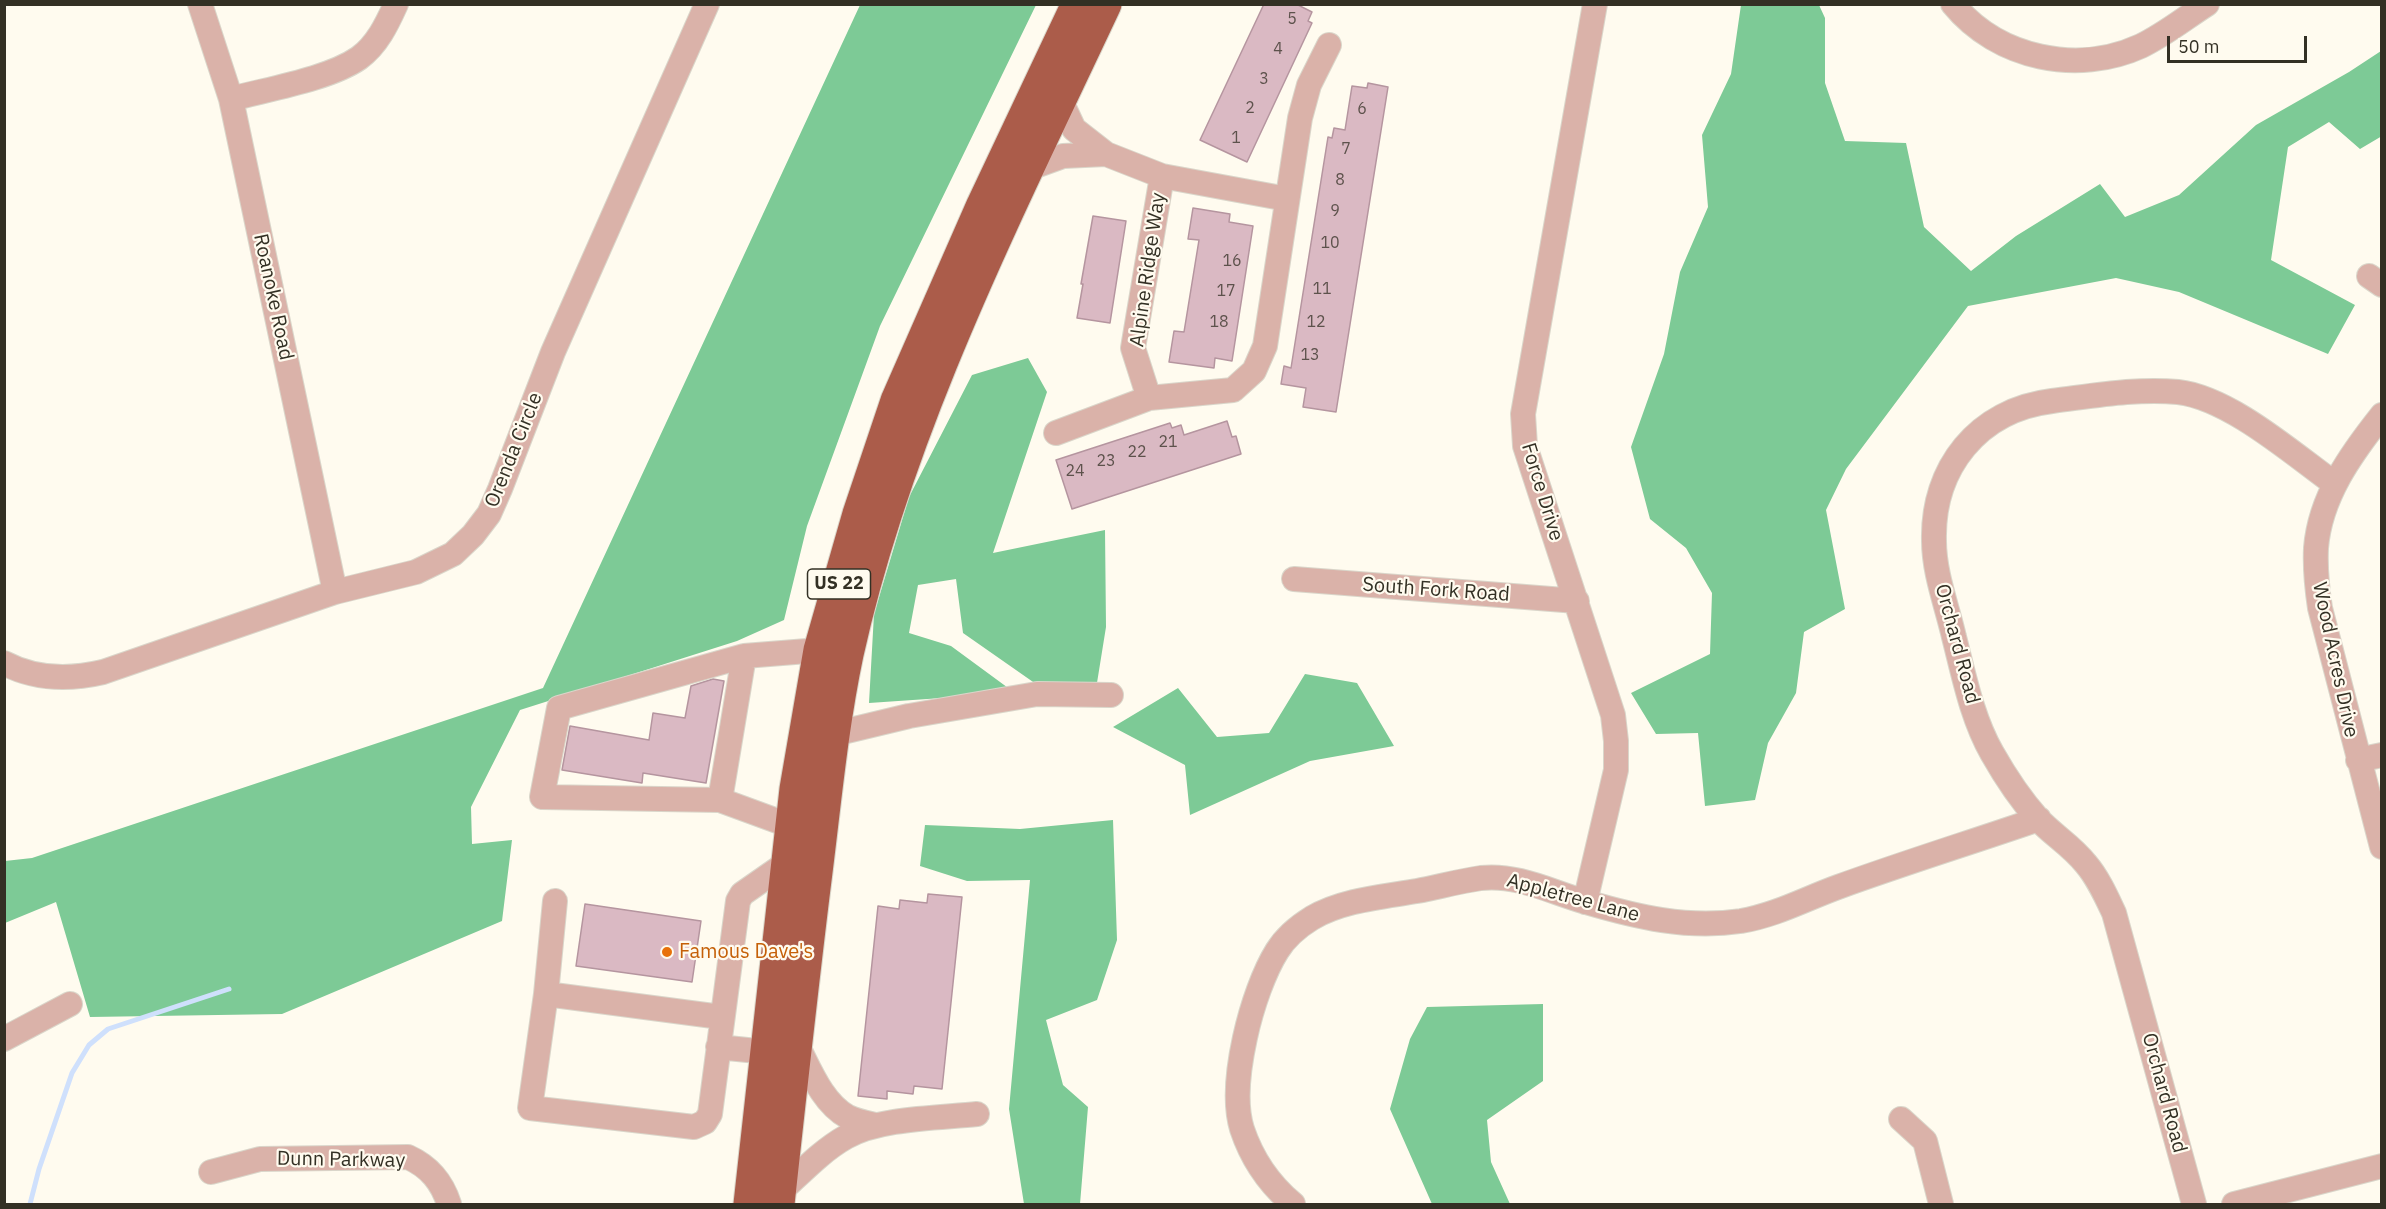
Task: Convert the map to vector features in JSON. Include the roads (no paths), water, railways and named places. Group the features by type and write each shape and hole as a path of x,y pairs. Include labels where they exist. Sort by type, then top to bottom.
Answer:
{"highway":[{"name":"US 22","path":"781,1047 791,826 820,650 859,514 897,401 983,205 1078,4"},
{"name":"US 22","path":"761,1202 781,1047 847,654 883,521 907,448 941,362 1027,169 1105,4"}],"street":[{"name":"Roanoke Road","path":"200,4 231,99 335,592"},
{"path":"231,99 322,75 360,57 383,29 396,4"},
{"name":"Orenda Circle","path":"4,663 33,674 58,678 83,677 335,592 416,572 441,561 473,536 489,514 553,352 706,4"},
{"name":"Force Drive","path":"1585,902 1616,770 1616,741 1612,715 1577,601 1525,446 1523,414 1595,4"},
{"path":"1953,4 1982,31 2010,47 2042,57 2076,61 2108,57 2140,46 2207,4"},
{"path":"1056,433 1149,398 1233,390 1254,372 1265,346 1300,118 1309,85 1329,45"},
{"name":"Alpine Ridge Way","path":"1060,99 1074,129 1106,154 1162,176 1287,199"},
{"name":"Alpine Ridge Way","path":"1027,169 1063,156 1106,154"},
{"name":"Alpine Ridge Way","path":"1149,398 1133,348 1162,176"},
{"name":"Orchard Road","path":"2194,1204 2114,912 2087,864 2068,844 2038,819 2006,776 1991,752 1967,690 1937,566 1934,541 1941,489 1951,464 1969,441 1998,418 2032,403 2138,390 2180,392 2225,407 2335,484"},
{"name":"Wood Acres Drive","path":"2382,415 2361,442 2335,484 2318,531 2316,575 2320,609 2382,848"},
{"name":"South Fork Road","path":"1294,579 1577,601"},
{"path":"791,826 720,800 542,797 559,708 744,656 820,650"},
{"path":"720,800 744,656"},
{"path":"834,734 909,716 1036,694 1111,695"},
{"path":"2358,760 2382,755"},
{"name":"Appletree Lane","path":"1293,1204 1275,1190 1260,1169 1250,1149 1241,1127 1237,1082 1254,1006 1266,972 1278,950 1292,934 1311,919 1332,908 1480,879 1503,878 1522,881 1585,902 1657,920 1700,925 1740,921 1767,915 1835,888 2038,819"},
{"path":"555,901 531,1108 689,1128 705,1122 710,1114 738,901 742,894 788,862"},
{"path":"546,993 722,1017"},
{"path":"4,1039 70,1004"},
{"path":"718,1047 781,1047 835,1108 850,1119 875,1125"},
{"path":"761,1202 837,1142 875,1125 977,1114"},
{"path":"1901,1119 1925,1141 1941,1204"},
{"name":"Dunn Parkway","path":"211,1172 260,1159 408,1157 435,1175 443,1185 449,1204"},
{"path":"2234,1204 2382,1166"}],"waterway":[{"path":"30,1204 39,1169 72,1073 89,1045 108,1029 229,989"}],"place":[{"name":"Famous Dave's","path":"667,952"}]}
